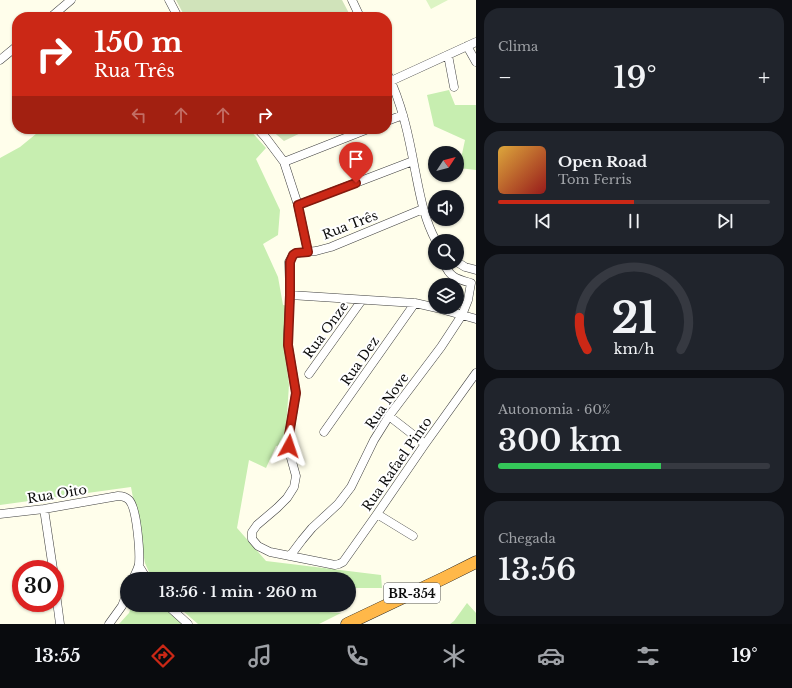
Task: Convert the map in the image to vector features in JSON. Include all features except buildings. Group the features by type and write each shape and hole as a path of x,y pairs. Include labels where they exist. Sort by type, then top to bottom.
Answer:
{"highway":[{"name":"BR-354","path":"347,624 476,562"}],"street":[{"path":"57,12 72,0"},
{"path":"169,0 175,12"},
{"path":"352,0 358,12"},
{"path":"392,81 476,42"},
{"path":"467,46 476,62"},
{"path":"0,60 12,50"},
{"path":"448,55 454,87"},
{"path":"392,84 403,115 423,209 432,234"},
{"path":"392,120 403,115"},
{"path":"262,134 284,162 298,205 308,252"},
{"path":"284,162 355,134"},
{"path":"298,205 413,161"},
{"name":"Rua Três","path":"290,295 290,262 293,255 296,253 331,247 423,209"},
{"path":"464,266 476,270"},
{"name":"Rua Nove","path":"290,556 307,534 338,504 351,487 374,440 389,416 441,347 462,315 468,300 471,283 454,278 447,270"},
{"path":"290,556 270,552 258,546 252,539 252,532 257,525 287,498 294,487 296,476 289,446 289,435 296,393 288,345 290,295 415,303 476,319"},
{"name":"Rua Onze","path":"309,374 362,300"},
{"name":"Rua Dez","path":"324,432 415,303"},
{"name":"Rua Rafael Pinto","path":"290,556 335,565 343,562 476,373"},
{"path":"389,416 425,444"},
{"name":"Rua Oito","path":"0,514 44,509 123,496 132,504 137,528 139,566"},
{"path":"44,509 52,560"},
{"path":"377,514 413,536"},
{"path":"136,572 139,566"},
{"path":"139,566 143,572"},
{"path":"109,624 120,609"},
{"path":"58,612 60,624"},
{"path":"175,612 188,624"}],"green space":[{"path":"176,0 342,0 348,12 182,12"},
{"path":"426,0 448,0 431,9"},
{"path":"449,90 455,105 476,105 476,170 464,169 465,140 434,126 427,95"},
{"path":"36,134 253,134 266,148 256,159 280,210 278,235 263,244 278,277 283,305 289,306 284,345 289,385 285,444 276,446 266,468 249,460 237,528 266,561 381,575 382,588 356,588 356,572 149,572 145,563 131,487 0,505 0,158 20,147"},
{"path":"276,134 299,134 284,141"},
{"path":"467,603 476,613 476,624 450,624 454,621"},
{"path":"171,612 184,624 119,624 129,613"},
{"path":"184,612 341,613 319,624 198,624"}],"route":[{"path":"289,446 289,435 296,393 288,345 290,262 291,258 296,253 308,252 298,205 356,183"}]}
